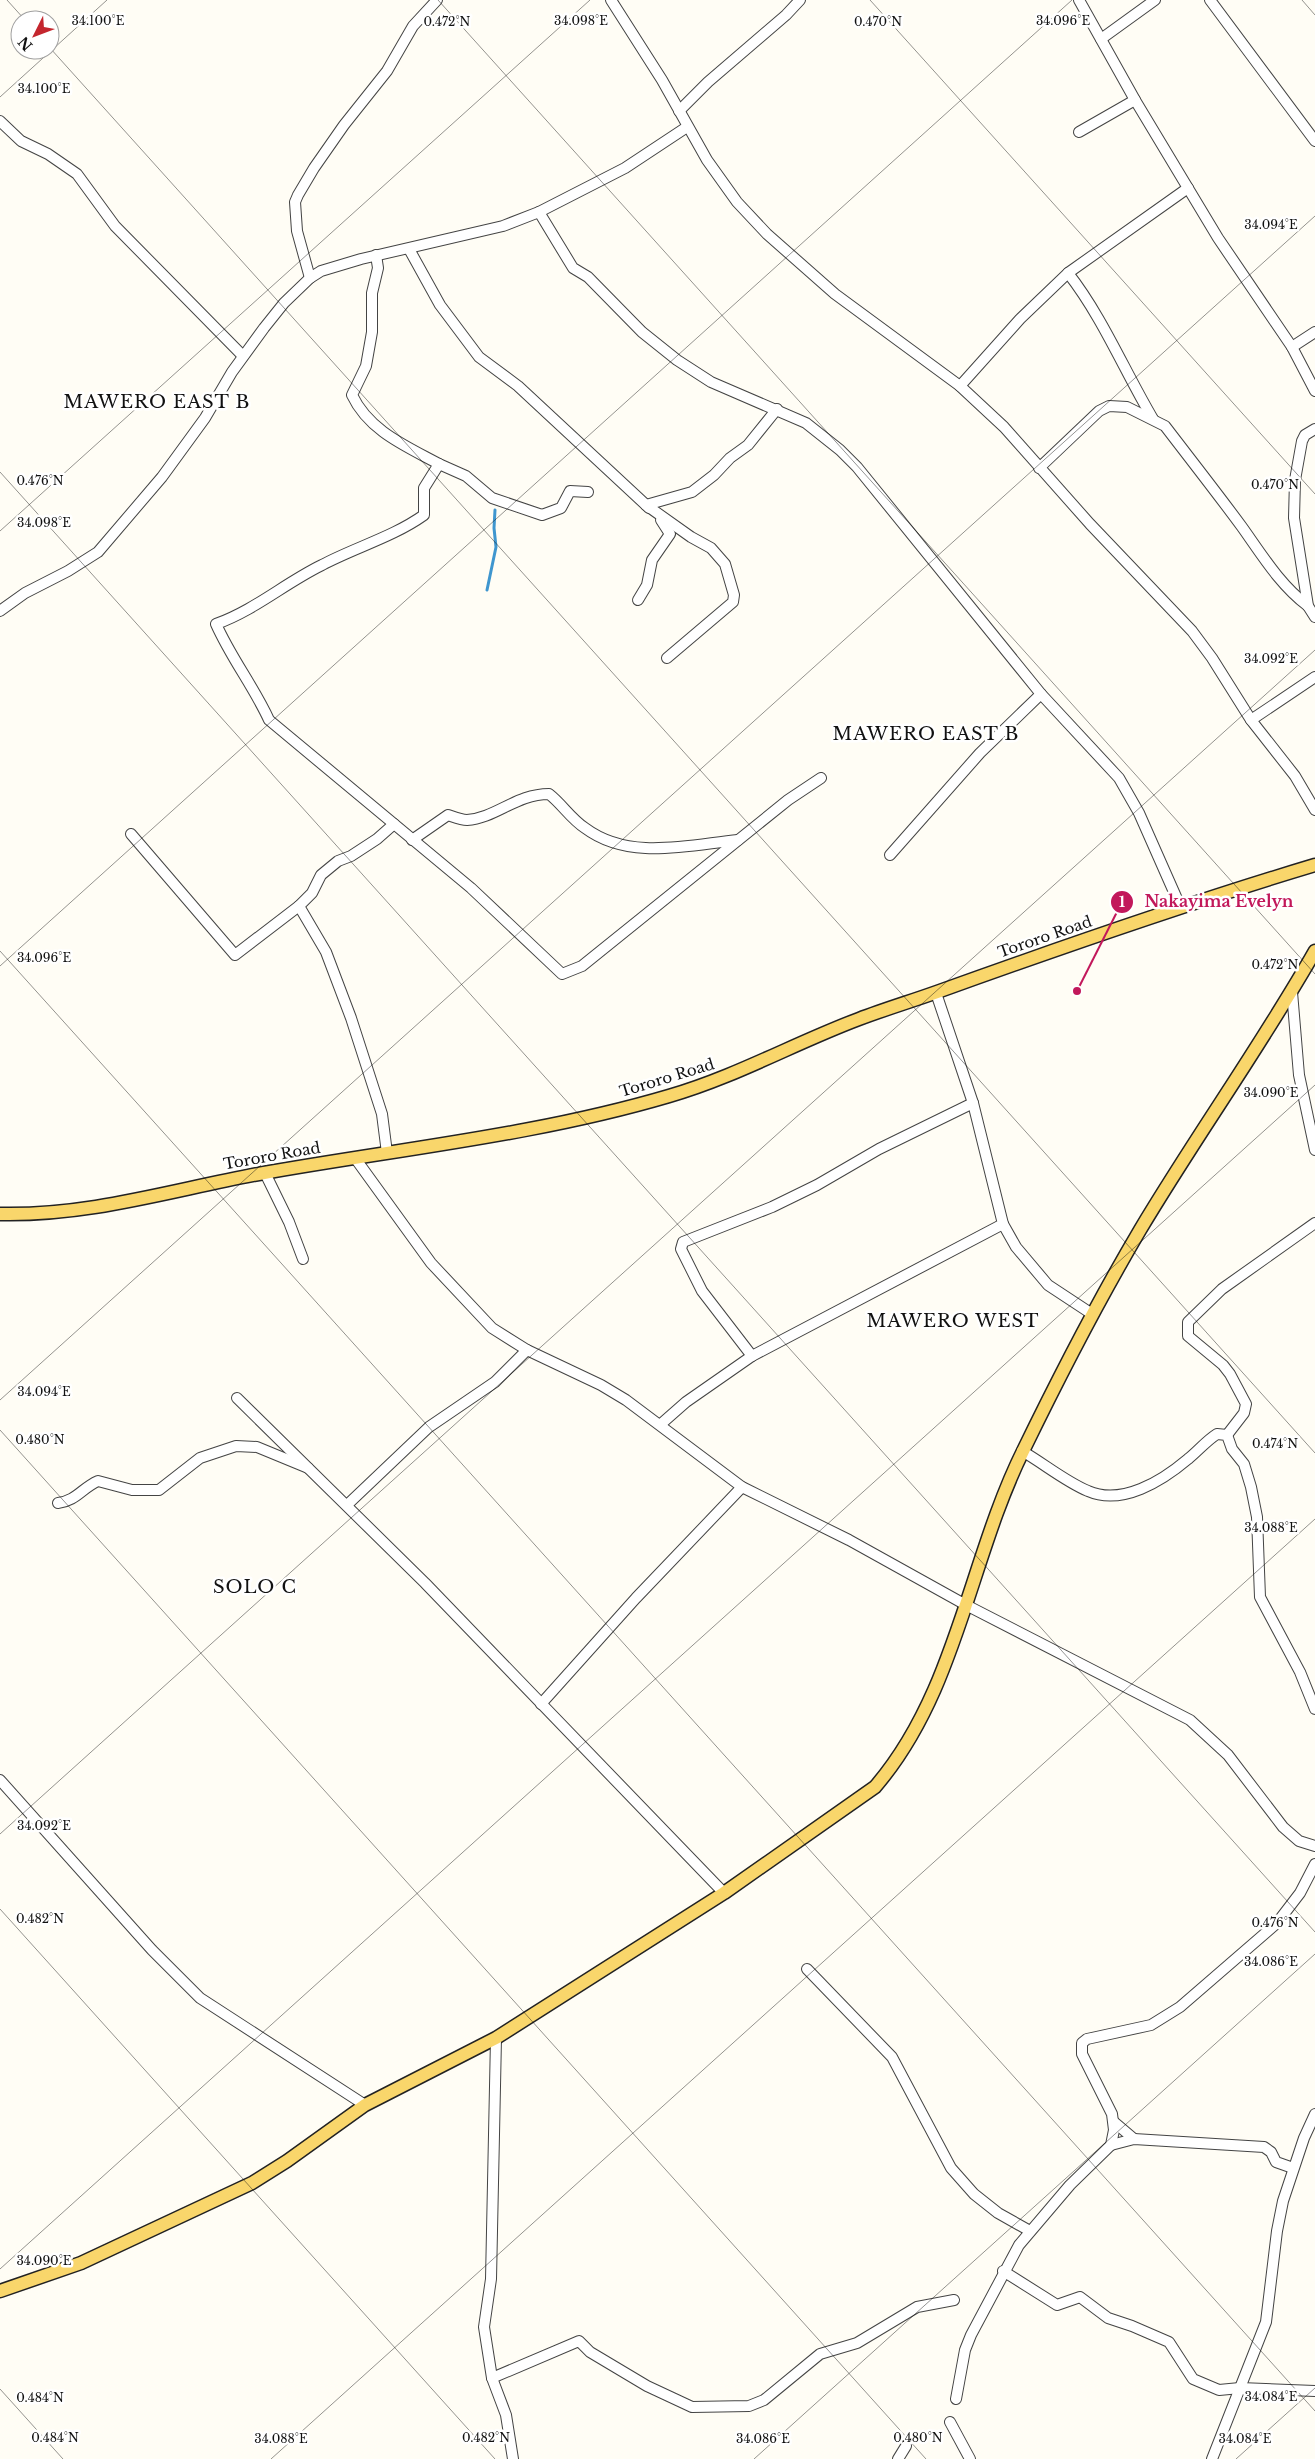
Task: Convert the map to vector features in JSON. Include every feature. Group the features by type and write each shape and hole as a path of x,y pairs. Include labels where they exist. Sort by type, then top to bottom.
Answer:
{"main road":[{"name":"Tororo Road","path":"0,1214 61,1213 94,1209 265,1173 387,1153 588,1116 672,1096 743,1070 855,1020 1181,908 1315,865"},
{"path":"0,2292 82,2263 252,2183 288,2161 364,2105 496,2038 724,1894 875,1788 891,1769 925,1712 966,1605 993,1520 1022,1451 1092,1314 1140,1230 1292,992 1315,951"}],"street":[{"path":"310,278 297,232 295,202 314,168 344,125 390,66 413,26 437,0"},
{"path":"611,0 687,127 737,202 767,234 835,294 960,386 1004,427 1090,524 1192,631 1212,658 1251,720 1295,776 1315,810"},
{"path":"679,111 708,82 786,15 800,0"},
{"path":"1079,0 1135,100 1218,238 1292,347 1315,391"},
{"path":"1101,39 1155,0"},
{"path":"1210,0 1315,142"},
{"path":"1079,132 1135,100"},
{"path":"0,121 21,141 48,154 77,174 115,226 243,356"},
{"path":"0,611 26,593 68,571 98,552 168,469 205,418 243,356 284,303 310,278 321,271 376,255 503,226 539,212 625,168 687,127"},
{"path":"960,386 1020,320 1068,273 1188,188"},
{"path":"539,212 573,268 588,277 642,332 677,360 711,382 806,423 840,450 857,467 1042,694 1128,791 1157,849 1181,908"},
{"path":"409,249 440,305 479,357 518,386 646,505 668,528 670,534 652,560 647,585 638,600"},
{"path":"376,255 378,268 372,293 372,332 366,366 352,395 358,406 381,432 439,464 466,476 492,498 542,515 561,508 570,491 588,492"},
{"path":"1068,273 1083,292 1106,330 1130,379 1153,419"},
{"path":"1292,347 1315,332"},
{"path":"1040,468 1104,408 1127,407 1153,419 1165,426 1230,511 1278,579 1293,595 1308,606 1315,616"},
{"path":"646,505 692,492 714,475 730,458 748,445 777,409"},
{"path":"1308,606 1300,566 1294,508 1295,480 1302,441 1305,435 1315,429"},
{"path":"439,464 424,488 424,515 402,530 320,566 240,616 216,624 230,655 269,720 471,888 562,974 582,966 788,800 821,778"},
{"path":"646,505 691,537 712,548 725,564 734,595 732,602 724,611 667,658"},
{"path":"1251,720 1315,678"},
{"path":"890,855 980,753 1042,694"},
{"path":"412,840 448,815 465,820 487,816 508,804 540,794 549,794 585,829 629,847 652,849 739,840"},
{"path":"130,834 235,955 299,906 312,893 321,875 338,861 352,856 377,839 394,824"},
{"path":"299,906 303,916 326,952 352,1018 382,1114 387,1153"},
{"path":"1292,992 1299,1075 1315,1150"},
{"path":"936,993 973,1103 1003,1224 1016,1247 1048,1285 1092,1314"},
{"path":"752,1356 702,1291 681,1249 683,1242 772,1207 810,1189 879,1149 973,1103"},
{"path":"355,1158 416,1242 486,1323 527,1350 601,1385 661,1424 742,1487 857,1544 966,1605 1190,1720 1228,1755 1283,1827 1299,1841 1315,1846"},
{"path":"265,1173 289,1222 303,1259"},
{"path":"1226,1435 1244,1413 1246,1404 1223,1365 1188,1336 1188,1322 1198,1310 1222,1289 1315,1223"},
{"path":"661,1424 693,1397 752,1356 1003,1224"},
{"path":"347,1505 429,1427 495,1382 527,1350"},
{"path":"237,1398 432,1590 724,1894"},
{"path":"1022,1451 1087,1491 1106,1497 1122,1495 1165,1476 1189,1459 1217,1434 1226,1435"},
{"path":"1226,1435 1232,1449 1244,1464 1252,1487 1257,1517 1260,1598 1300,1672 1315,1709"},
{"path":"58,1503 74,1499 87,1486 98,1481 132,1490 159,1490 200,1458 236,1446 258,1447 313,1471"},
{"path":"541,1704 629,1605 742,1487"},
{"path":"0,1780 152,1950 200,1998 364,2105"},
{"path":"1134,2139 1114,2122 1082,2054 1082,2043 1088,2039 1151,2025 1180,2007 1277,1923 1300,1893 1315,1864"},
{"path":"807,1969 892,2057 951,2168 974,2194 998,2214 1030,2231"},
{"path":"496,2038 491,2278 484,2327 492,2378 506,2414 514,2459"},
{"path":"1212,2459 1266,2322 1277,2231 1293,2168 1315,2114"},
{"path":"1111,2146 1114,2122"},
{"path":"956,2399 965,2350 1003,2271 1030,2231 1070,2185 1111,2146 1134,2139 1264,2147 1271,2152 1276,2162 1293,2168"},
{"path":"1003,2271 1057,2305 1080,2297 1108,2318 1169,2342 1193,2379 1219,2390 1240,2388 1315,2391"},
{"path":"492,2378 579,2340 590,2352 632,2377 692,2407 748,2406 764,2400 820,2354 857,2343 916,2307 954,2300"},
{"path":"950,2422 970,2459"},
{"path":"898,2459 906,2446"}],"waterway":[{"path":"487,590 496,547 495,510"}],"place":[{"name":"Nakayima Evelyn","path":"1077,991"}],"district":[{"name":"MAWERO EAST B","path":"157,402"},
{"name":"MAWERO EAST B","path":"926,734"},
{"name":"MAWERO WEST","path":"953,1321"},
{"name":"SOLO C","path":"255,1587"}]}
